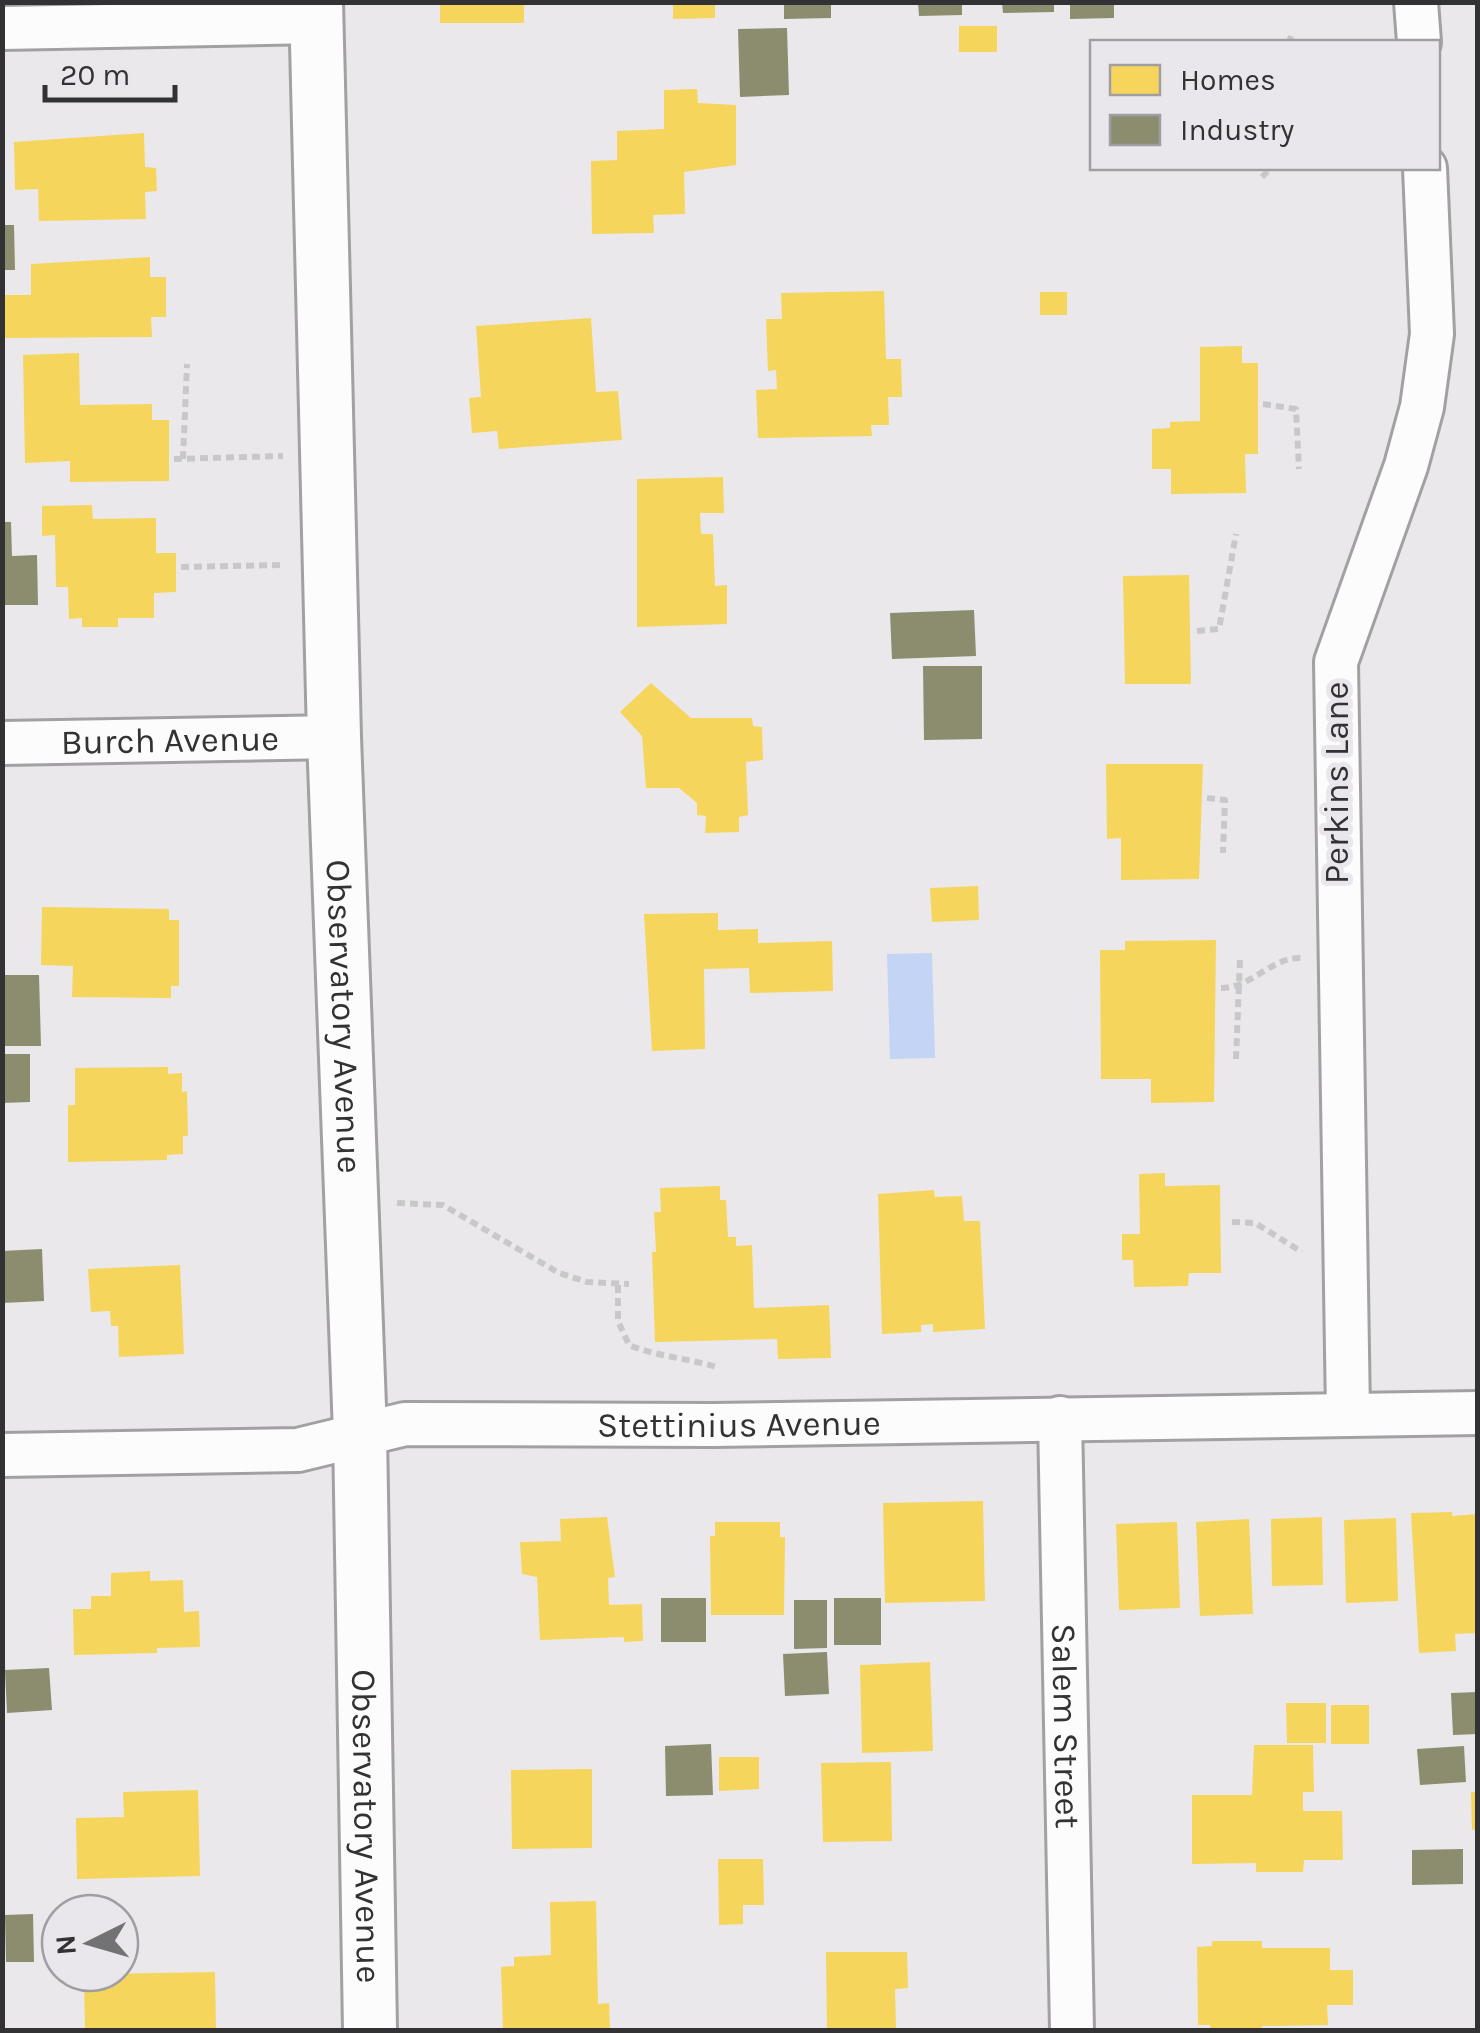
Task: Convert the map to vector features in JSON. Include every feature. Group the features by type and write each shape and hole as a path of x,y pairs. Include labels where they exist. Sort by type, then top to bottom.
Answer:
{"street":[{"path":"1416,2 1418,40"},
{"path":"2,28 316,12"},
{"name":"Observatory Avenue","path":"316,12 334,737 360,1432 370,2030"},
{"name":"Perkins Lane","path":"1348,1412 1336,662 1406,466 1422,408 1432,334 1424,170"},
{"name":"Burch Avenue","path":"2,743 334,737"},
{"name":"Stettinius Avenue","path":"2,1455 298,1450 405,1424 713,1425 1348,1412 1478,1413"},
{"name":"Salem Street","path":"1060,1418 1072,2030"}],"path":[{"path":"1262,178 1269,170"},
{"path":"186,364 178,459 327,455"},
{"path":"1262,404 1296,409 1299,470"},
{"path":"1197,630 1219,628 1236,534"},
{"path":"181,567 330,564"},
{"path":"1207,798 1225,800 1223,853"},
{"path":"1221,988 1240,988 1288,957 1338,959"},
{"path":"1236,1060 1240,959"},
{"path":"397,1203 443,1205 559,1273 629,1284"},
{"path":"1232,1222 1255,1223 1298,1251 1345,1262"},
{"path":"618,1285 618,1322 629,1345 654,1356 693,1360 719,1368"}],"water":[{"path":"932,953 935,1058 890,1059 887,954"}],"building: Homes":[{"path":"440,2 524,2 524,23 440,23"},
{"path":"673,2 715,2 715,18 673,19"},
{"path":"959,26 997,26 997,52 959,52"},
{"path":"697,89 698,103 736,105 736,165 684,172 685,214 653,215 654,233 592,234 591,161 617,160 617,131 664,129 664,90"},
{"path":"144,133 145,167 156,168 157,191 145,192 146,219 39,221 38,189 15,190 14,142"},
{"path":"150,257 150,277 166,277 166,317 151,317 152,337 5,338 4,295 31,295 31,264"},
{"path":"884,291 886,359 901,359 902,397 888,397 889,425 871,425 872,436 758,438 756,390 777,389 776,370 768,371 766,319 782,319 781,293"},
{"path":"1040,292 1067,292 1067,315 1040,315"},
{"path":"591,318 596,392 618,391 622,440 499,449 497,431 472,433 469,398 481,397 476,326"},
{"path":"1242,346 1242,363 1258,363 1258,454 1245,454 1246,493 1171,494 1171,469 1152,469 1152,429 1170,428 1170,422 1200,421 1200,347"},
{"path":"79,353 80,405 152,404 152,420 169,420 169,481 70,482 70,461 25,463 23,355"},
{"path":"723,477 724,513 700,513 701,534 713,534 715,586 727,585 727,624 637,627 637,479"},
{"path":"92,505 93,519 156,518 156,553 176,553 176,592 154,593 154,618 118,618 118,627 82,627 82,618 69,619 68,587 56,587 55,535 42,536 42,506"},
{"path":"1189,575 1191,684 1125,684 1123,576"},
{"path":"651,683 691,718 752,718 753,726 762,727 763,760 746,762 748,815 739,817 739,832 705,833 706,816 697,815 697,803 679,788 646,788 642,736 620,712"},
{"path":"1106,764 1203,764 1199,879 1121,880 1121,838 1107,839"},
{"path":"978,886 979,920 932,922 930,888"},
{"path":"42,907 169,909 169,920 179,920 179,986 171,986 171,998 72,997 73,966 41,965"},
{"path":"718,913 718,930 758,929 758,943 832,941 833,991 750,993 749,968 704,969 705,1049 652,1051 644,914"},
{"path":"1216,940 1214,1102 1151,1103 1151,1079 1101,1079 1100,950 1125,950 1125,941"},
{"path":"168,1067 168,1074 182,1073 182,1092 187,1091 188,1136 183,1136 183,1154 167,1155 167,1160 68,1162 68,1105 75,1105 75,1068"},
{"path":"1165,1173 1165,1186 1220,1185 1221,1273 1189,1273 1188,1286 1134,1287 1133,1260 1122,1260 1122,1234 1140,1234 1139,1174"},
{"path":"720,1186 720,1200 726,1200 728,1237 736,1237 736,1246 752,1245 754,1308 829,1305 831,1358 778,1359 777,1339 655,1342 652,1252 656,1252 654,1212 661,1212 660,1188"},
{"path":"934,1190 935,1197 962,1196 964,1221 980,1221 985,1329 933,1332 933,1324 921,1325 921,1332 882,1334 878,1194"},
{"path":"180,1265 184,1354 119,1357 118,1326 111,1326 110,1311 91,1312 88,1269"},
{"path":"983,1501 985,1601 885,1603 883,1503"},
{"path":"1452,1512 1452,1516 1478,1514 1478,1633 1455,1634 1456,1651 1419,1653 1411,1513"},
{"path":"607,1517 615,1577 608,1578 609,1605 642,1604 643,1641 624,1642 624,1637 540,1640 537,1577 522,1574 520,1542 561,1541 560,1519"},
{"path":"1322,1517 1323,1585 1272,1586 1271,1519"},
{"path":"1396,1518 1398,1601 1346,1603 1344,1520"},
{"path":"1249,1519 1253,1614 1200,1616 1196,1522"},
{"path":"715,1522 780,1522 780,1537 785,1537 784,1615 711,1615 710,1536 715,1536"},
{"path":"1177,1522 1180,1608 1119,1610 1116,1524"},
{"path":"150,1571 150,1581 183,1580 184,1612 199,1611 200,1647 157,1648 157,1653 74,1655 73,1609 91,1609 91,1596 111,1596 111,1573"},
{"path":"930,1662 933,1751 862,1753 860,1665"},
{"path":"1286,1703 1326,1703 1326,1743 1287,1743"},
{"path":"1331,1705 1369,1705 1369,1744 1331,1744"},
{"path":"1254,1745 1313,1745 1314,1792 1303,1792 1303,1811 1342,1811 1343,1860 1304,1860 1303,1872 1256,1872 1256,1863 1192,1864 1192,1795 1252,1795"},
{"path":"719,1757 759,1757 759,1789 719,1791"},
{"path":"891,1762 892,1841 823,1842 821,1763"},
{"path":"592,1769 592,1848 512,1849 511,1770"},
{"path":"198,1790 200,1876 77,1879 76,1818 124,1817 123,1792"},
{"path":"1471,1792 1478,1792 1478,1829 1472,1830"},
{"path":"718,1859 763,1859 764,1905 743,1905 743,1924 719,1925"},
{"path":"596,1901 598,2004 609,2003 610,2030 503,2029 501,1967 514,1966 514,1957 551,1955 550,1902"},
{"path":"1212,1941 1262,1941 1262,1948 1330,1948 1330,1970 1353,1970 1353,2005 1327,2005 1328,2025 1211,2030 1210,2025 1198,2025 1197,1947 1212,1946"},
{"path":"826,1952 907,1952 908,1988 895,1989 896,2030 827,2030"},
{"path":"215,1972 216,2030 85,2030 84,1993 140,1993 140,1973"}],"building: Industry":[{"path":"784,2 831,2 831,18 784,19"},
{"path":"918,2 962,2 962,15 919,16"},
{"path":"1002,2 1054,2 1054,12 1003,13"},
{"path":"1070,2 1114,2 1114,18 1070,19"},
{"path":"787,28 789,95 740,97 738,29"},
{"path":"2,225 14,225 15,270 2,270"},
{"path":"2,522 11,522 12,556 37,555 38,605 2,605"},
{"path":"974,610 976,656 892,659 890,613"},
{"path":"923,666 982,666 982,739 924,740"},
{"path":"2,975 39,975 41,1046 2,1046"},
{"path":"2,1054 30,1054 30,1102 2,1103"},
{"path":"42,1249 44,1301 2,1303 2,1251"},
{"path":"661,1598 706,1598 706,1642 661,1642"},
{"path":"834,1598 881,1598 881,1645 834,1645"},
{"path":"794,1600 827,1600 827,1648 794,1649"},
{"path":"827,1652 829,1694 785,1696 783,1654"},
{"path":"49,1668 52,1710 7,1713 5,1670"},
{"path":"1478,1692 1478,1734 1453,1735 1451,1693"},
{"path":"711,1744 713,1795 666,1796 665,1746"},
{"path":"1464,1746 1466,1782 1420,1785 1417,1749"},
{"path":"1463,1849 1463,1884 1412,1885 1412,1850"},
{"path":"33,1914 34,1962 6,1962 5,1915"}]}
